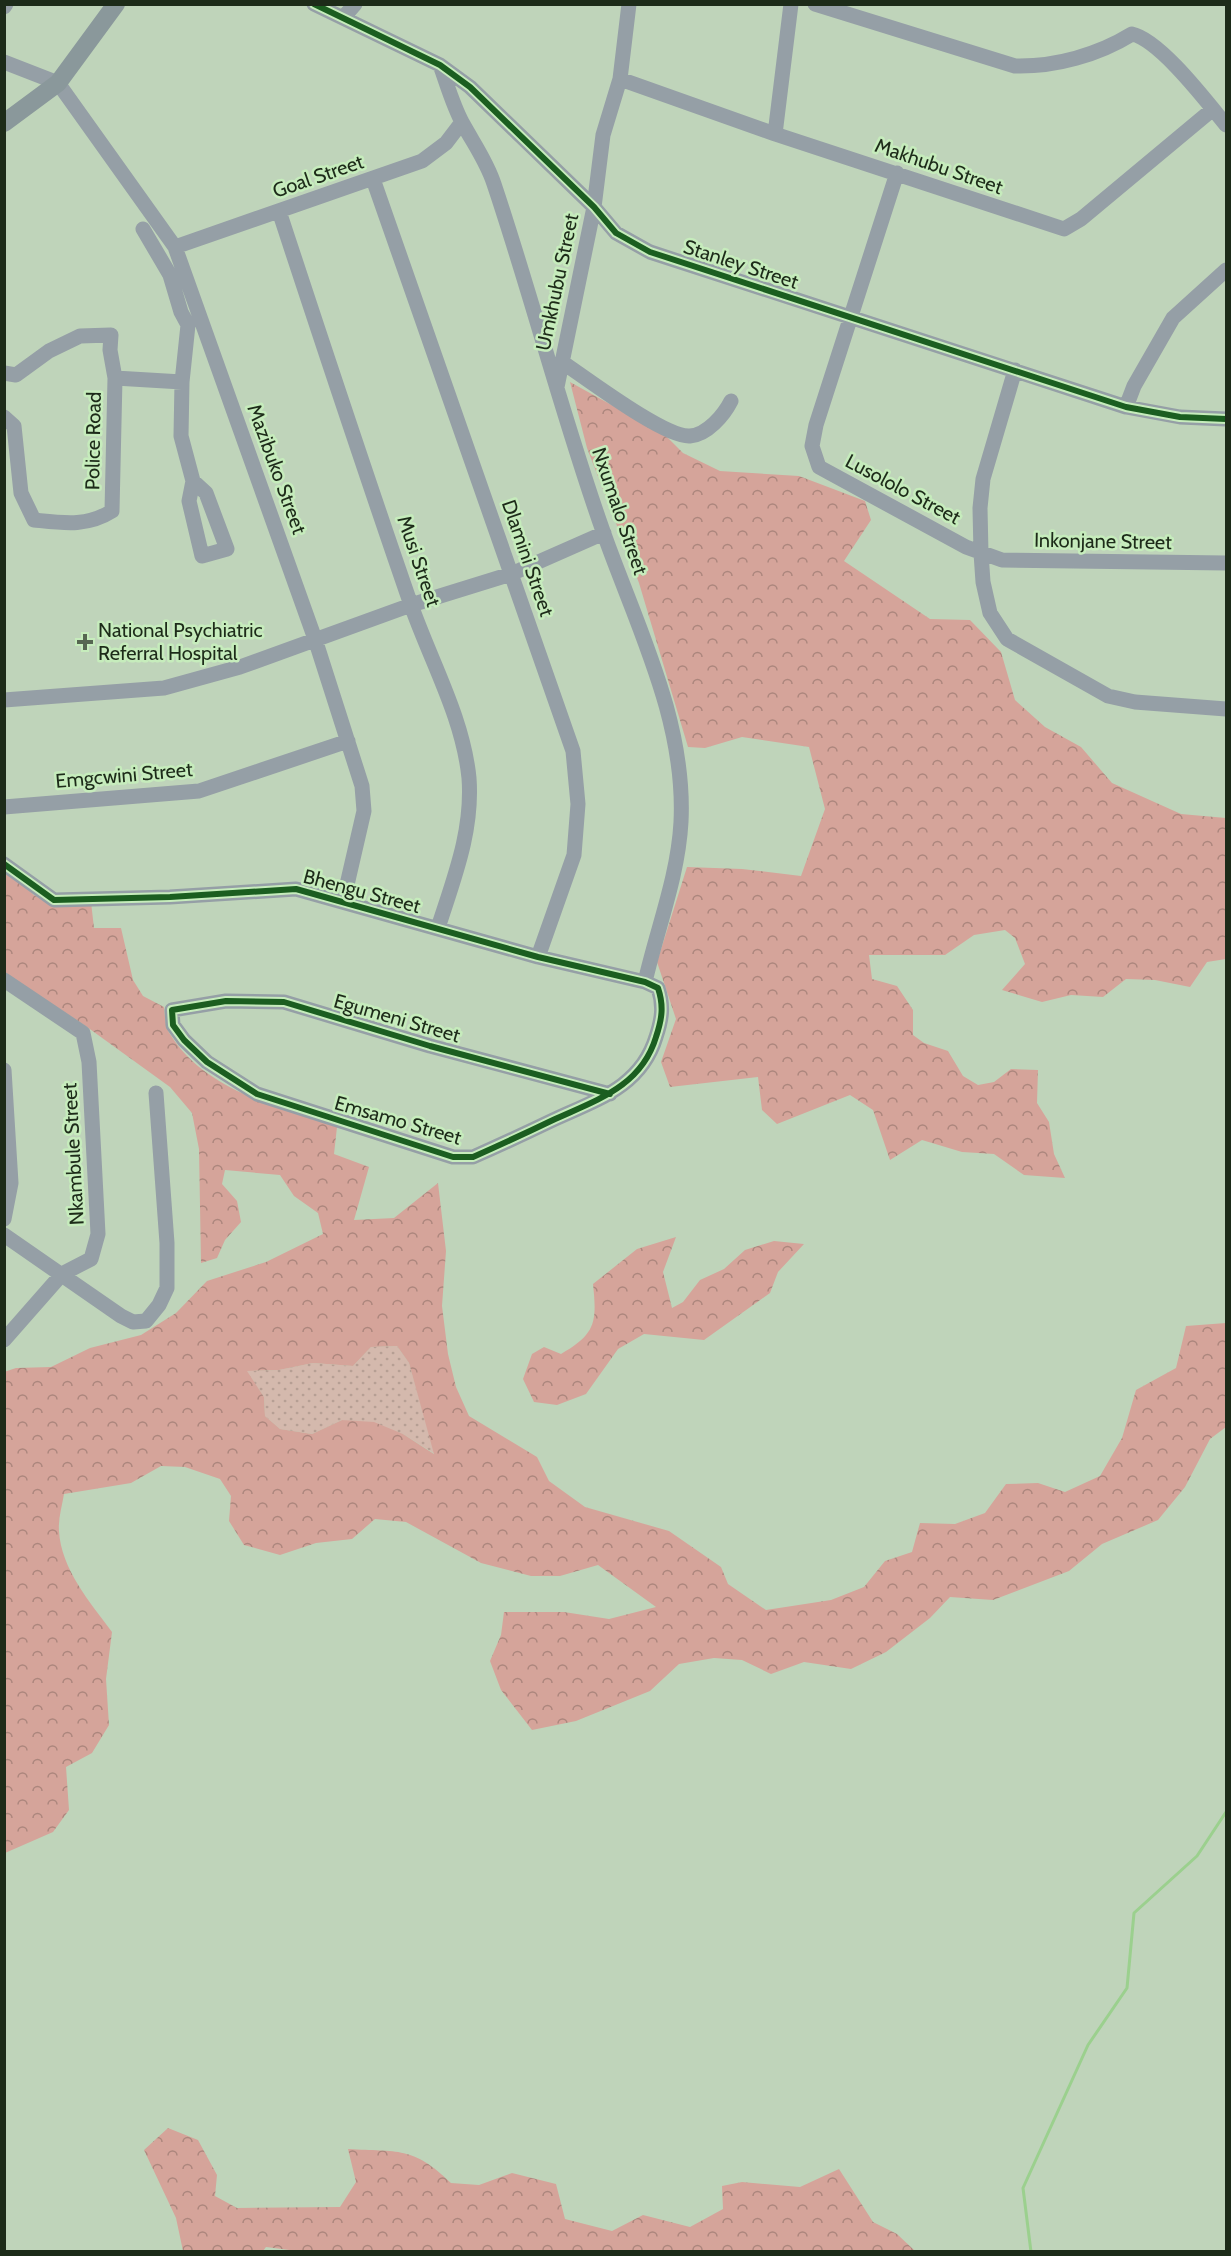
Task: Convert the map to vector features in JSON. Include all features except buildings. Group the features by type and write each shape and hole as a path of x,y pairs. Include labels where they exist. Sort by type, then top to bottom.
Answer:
{"main road":[{"path":"4,123 58,83 116,4"}],"street":[{"name":"Stanley Street","path":"314,4 440,65 470,87 594,207 616,233 650,252 1126,407 1180,417 1227,418"},
{"path":"343,18 355,4"},
{"name":"Umkhubu Street","path":"556,390 594,207 603,135 620,79 629,4"},
{"path":"775,134 791,4"},
{"path":"814,4 1015,66 1040,66 1066,62 1121,41 1132,34 1142,36 1158,48 1227,125"},
{"path":"4,62 58,83"},
{"name":"Nxumalo Street","path":"440,65 462,122 493,181 556,390 604,533 667,705 679,771 681,822 673,877 645,982"},
{"name":"Makhubu Street","path":"620,79 775,134 1064,229 1081,219 1213,110"},
{"name":"Mazibuko Street","path":"58,83 175,247 315,639 362,786 364,811 343,902"},
{"name":"Goal Street","path":"175,247 422,161 446,143 462,122"},
{"name":"Lusololo Street","path":"897,173 816,426 812,446 819,467 981,553"},
{"name":"Dlamini Street","path":"373,179 573,751 578,804 574,855 538,957"},
{"name":"Musi Street","path":"279,211 411,605 461,737 469,777 470,818 463,849 438,927"},
{"path":"143,229 170,275 181,312 188,325 182,382 182,436 193,481 189,501 202,556 227,549 214,509 206,493 193,481"},
{"path":"1126,407 1134,386 1173,318 1227,270"},
{"name":"Police Road","path":"4,374 16,375 49,351 80,336 111,335 110,350 115,378 112,511 99,519 71,525 34,520 21,493 10,447 15,426 4,417"},
{"path":"562,362 630,408 683,435 698,434 706,429 726,411 731,401"},
{"path":"1015,370 982,479 981,553 983,582 990,613 1007,639 1108,696 1135,702 1227,709"},
{"path":"115,378 182,382"},
{"path":"193,516 214,509"},
{"path":"4,700 164,688 240,667 411,605 511,574 604,533"},
{"name":"Inkonjane Street","path":"981,553 1002,560 1227,563"},
{"name":"Emgcwini Street","path":"4,807 199,791 348,741"},
{"name":"Bhengu Street","path":"4,864 54,900 170,897 296,889 438,927 538,957 645,982"},
{"name":"Nkambule Street","path":"4,980 83,1034 89,1062 98,1234 91,1259 62,1274 4,1340"},
{"name":"Emsamo Street","path":"172,1010 173,1025 184,1040 207,1062 257,1094 453,1157 473,1157 610,1094 634,1076 649,1059 663,1018 662,1000 658,988 645,982"},
{"name":"Egumeni Street","path":"172,1010 226,1001 284,1002 430,1046 610,1094"},
{"path":"4,1070 11,1183 4,1219"},
{"path":"4,1235 133,1322 146,1321 159,1305 167,1288 167,1243 156,1093"}],"shaded area":[{"path":"397,1346 409,1363 435,1454 403,1434 342,1420 312,1434 280,1429 265,1416 264,1397 246,1371 279,1370 313,1363 353,1366 371,1347"}],"green space":[{"path":"570,382 664,434 683,453 720,471 799,476 865,501 871,520 844,561 930,619 970,620 1001,652 1015,700 1045,727 1081,747 1112,783 1181,814 1226,818 1226,959 1207,962 1190,987 1155,980 1126,979 1103,997 1071,995 1042,1002 1002,990 1025,964 1015,938 1005,930 974,935 945,955 869,955 872,979 897,986 913,1010 913,1035 924,1043 948,1051 963,1076 978,1085 994,1082 1011,1069 1038,1070 1037,1103 1049,1122 1054,1154 1065,1178 1024,1175 994,1154 962,1152 922,1140 890,1160 873,1110 850,1095 777,1124 762,1110 758,1077 670,1087 661,1062 676,1019 657,962 687,867 742,869 801,876 825,809 809,747 742,737 705,748 688,747 639,583 587,448"},
{"path":"5,869 34,895 52,904 91,902 94,928 121,928 133,980 143,996 164,1007 168,1031 185,1054 203,1070 223,1083 268,1104 337,1127 334,1154 369,1167 354,1220 394,1218 438,1183 446,1251 442,1306 448,1354 456,1387 469,1416 537,1457 549,1481 585,1507 669,1531 721,1567 728,1584 766,1610 831,1600 864,1587 885,1561 912,1552 920,1523 955,1524 985,1513 1006,1484 1038,1483 1065,1492 1100,1476 1122,1438 1136,1390 1176,1368 1186,1326 1226,1323 1226,1427 1210,1439 1185,1487 1158,1520 1102,1544 1069,1571 993,1600 950,1597 930,1618 886,1652 851,1669 804,1662 771,1674 742,1660 714,1658 679,1664 650,1691 576,1721 532,1730 501,1690 490,1661 501,1635 504,1612 564,1612 609,1619 656,1607 598,1565 560,1576 531,1576 481,1563 406,1522 375,1519 352,1539 316,1543 280,1555 244,1545 229,1521 231,1496 220,1479 185,1467 161,1466 131,1483 64,1494 59,1526 65,1559 78,1585 112,1632 106,1679 109,1725 92,1753 66,1767 69,1810 53,1832 5,1853 4,1372 16,1368 51,1367 90,1348 141,1335 176,1313 207,1281 266,1262 323,1234 318,1213 294,1196 280,1175 225,1170 222,1184 237,1201 241,1222 225,1240 217,1258 201,1263 199,1149 192,1113 170,1087 87,1027 5,973","holes":["397,1346 409,1363 434,1454 403,1434 374,1422 342,1420 312,1434 280,1429 265,1416 264,1397 247,1371 279,1370 313,1363 353,1366 371,1347"]},
{"path":"676,1237 663,1272 672,1308 683,1302 700,1280 724,1269 745,1250 774,1241 804,1244 778,1272 770,1293 704,1340 644,1334 618,1349 586,1394 557,1405 534,1402 523,1379 532,1354 544,1347 561,1354 573,1347 592,1326 595,1308 593,1284 637,1249"},
{"path":"168,2128 198,2140 217,2175 215,2196 237,2208 340,2207 356,2182 348,2149 404,2153 426,2162 451,2183 479,2185 512,2173 556,2184 565,2219 612,2231 643,2215 690,2227 723,2209 722,2186 742,2182 800,2187 839,2169 873,2222 897,2234 914,2250 921,2251 305,2252 266,2247 263,2251 183,2251 176,2218 144,2150"}],"waterway":[{"path":"1031,2252 1023,2188 1088,2045 1127,1988 1134,1913 1197,1856 1226,1812"}],"cycle path":[{"path":"314,4 440,65 470,87 594,207 616,233 650,252 1126,407 1180,417 1226,419"},
{"path":"4,864 54,900 170,897 296,889 538,957 645,982 658,988 660,995 662,1012 656,1037 640,1068 628,1080 615,1090 601,1098 473,1157 453,1157 257,1094 207,1062 184,1040 173,1025 172,1010 226,1001 284,1002 430,1046 610,1094"}],"place":[{"name":"National Psychiatric Referral Hospital","path":"85,642"}]}
